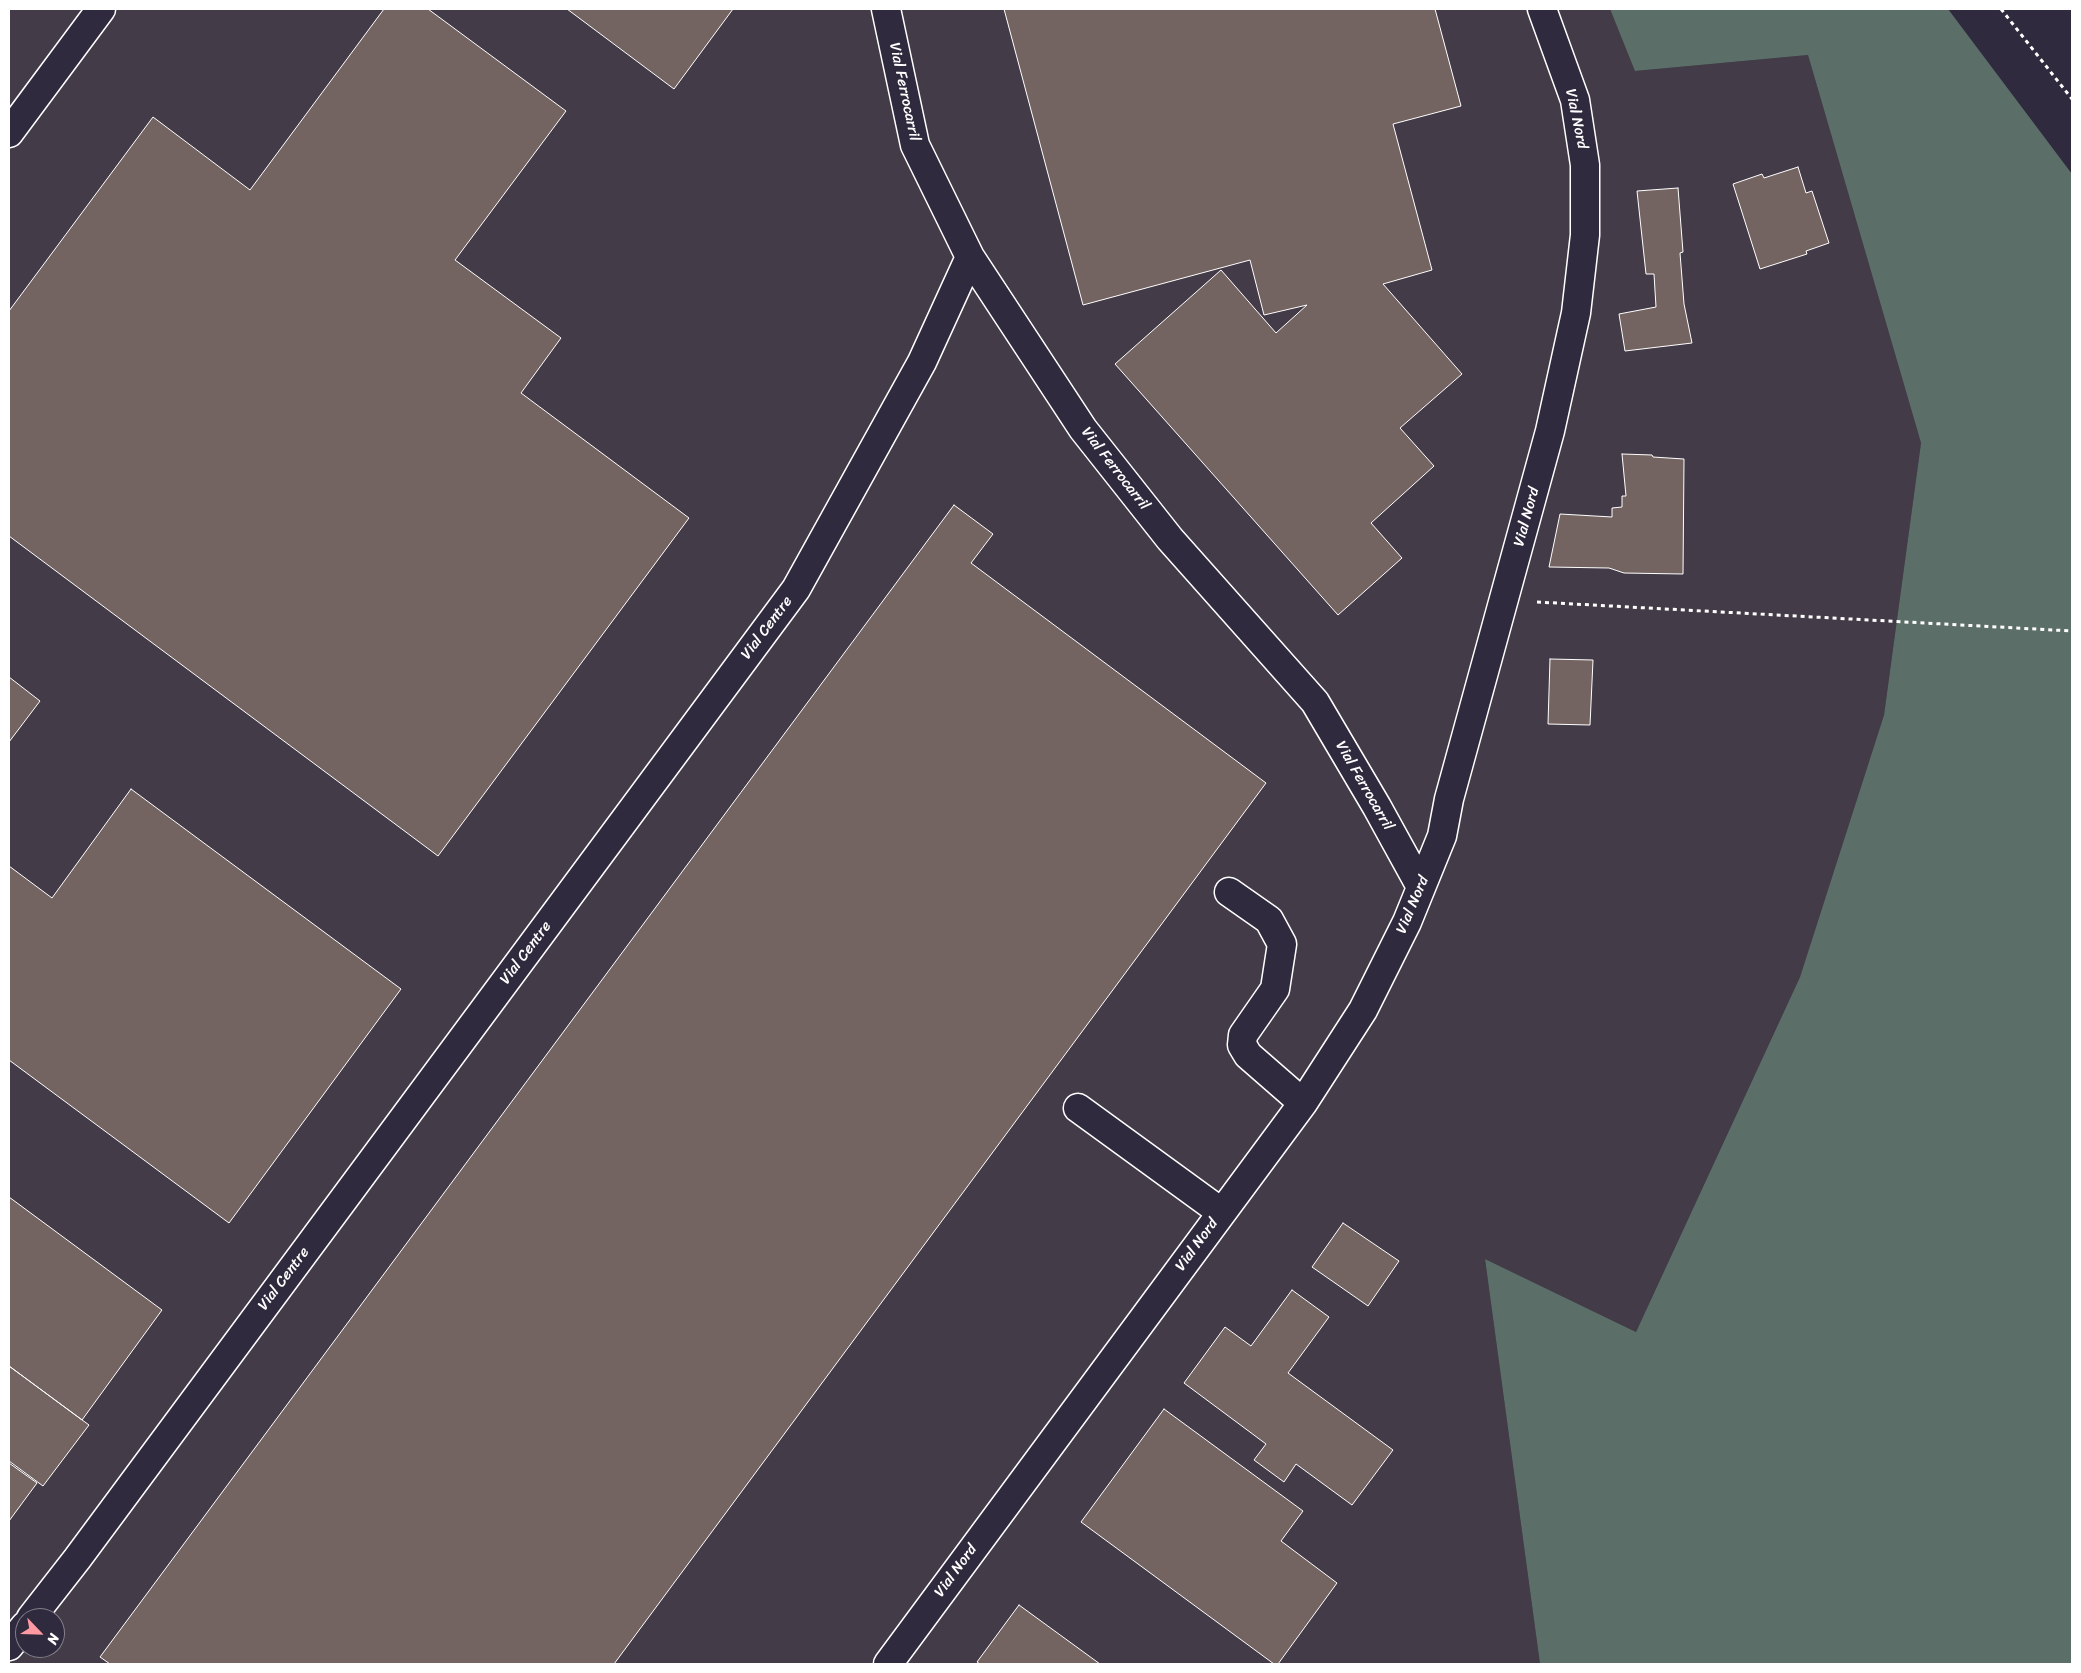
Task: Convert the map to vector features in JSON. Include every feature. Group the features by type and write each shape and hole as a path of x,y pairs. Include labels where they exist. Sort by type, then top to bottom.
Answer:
{"street":[{"path":"9,133 101,9"},
{"name":"Vial Ferrocarril","path":"886,9 915,145 970,257 1083,429 1170,540 1315,702 1377,807 1421,887"},
{"name":"Vial Nord","path":"888,1664 1303,1103 1363,1010 1407,922 1442,836 1449,799 1550,432 1576,313 1585,235 1585,164 1575,100 1542,9"},
{"name":"Vial Centre","path":"39,1608 796,589 922,362 970,257"},
{"path":"1229,892 1269,920 1282,944 1274,989 1243,1035 1242,1045 1248,1055 1303,1103"},
{"path":"1078,1108 1221,1212"}],"path":[{"path":"2001,9 2072,99"},
{"path":"1504,601 2072,631"}],"shaded area":[{"path":"9,9 1610,9 1636,71 1808,55 1921,443 1884,715 1800,977 1636,1332 1485,1259 1540,1664 9,1664"}],"green space":[{"path":"1610,9 1948,9 2072,174 2072,1664 1540,1664 1485,1259 1636,1332 1800,977 1884,715 1921,443 1808,55 1635,71"}],"building":[{"path":"384,9 428,9 566,111 455,260 561,338 521,393 689,518 438,856 9,536 9,311 153,117 250,190"},
{"path":"567,9 733,9 674,89"},
{"path":"1004,9 1435,9 1461,106 1393,124 1432,270 1383,284 1462,374 1400,428 1434,466 1371,523 1402,558 1338,615 1115,364 1221,270 1276,333 1307,305 1264,315 1250,260 1083,305"},
{"path":"1798,167 1806,193 1812,191 1829,243 1806,251 1807,254 1760,269 1733,184 1762,174 1764,178"},
{"path":"1678,188 1683,252 1680,253 1684,304 1692,343 1625,351 1619,314 1656,307 1654,274 1646,274 1637,191"},
{"path":"1622,454 1684,459 1683,574 1624,573 1609,568 1549,567 1560,514 1612,517 1612,508 1622,507 1622,496 1626,496"},
{"path":"954,505 993,534 971,563 1266,783 614,1664 110,1664 100,1657"},
{"path":"1550,659 1593,660 1590,725 1548,724"},
{"path":"9,677 40,701 9,742"},
{"path":"131,789 401,989 229,1223 9,1060 9,866 52,898"},
{"path":"9,1197 162,1310 82,1420 9,1366"},
{"path":"1343,1223 1399,1261 1368,1306 1312,1267"},
{"path":"1292,1290 1329,1317 1288,1373 1393,1450 1352,1505 1296,1464 1284,1482 1254,1460 1266,1444 1184,1383 1225,1327 1251,1346"},
{"path":"9,1366 89,1425 43,1486 9,1461"},
{"path":"1164,1409 1303,1511 1281,1541 1337,1583 1278,1664 1274,1664 1081,1522"},
{"path":"9,1463 37,1483 9,1521"},
{"path":"1019,1605 1100,1664 980,1664 977,1662"}]}
